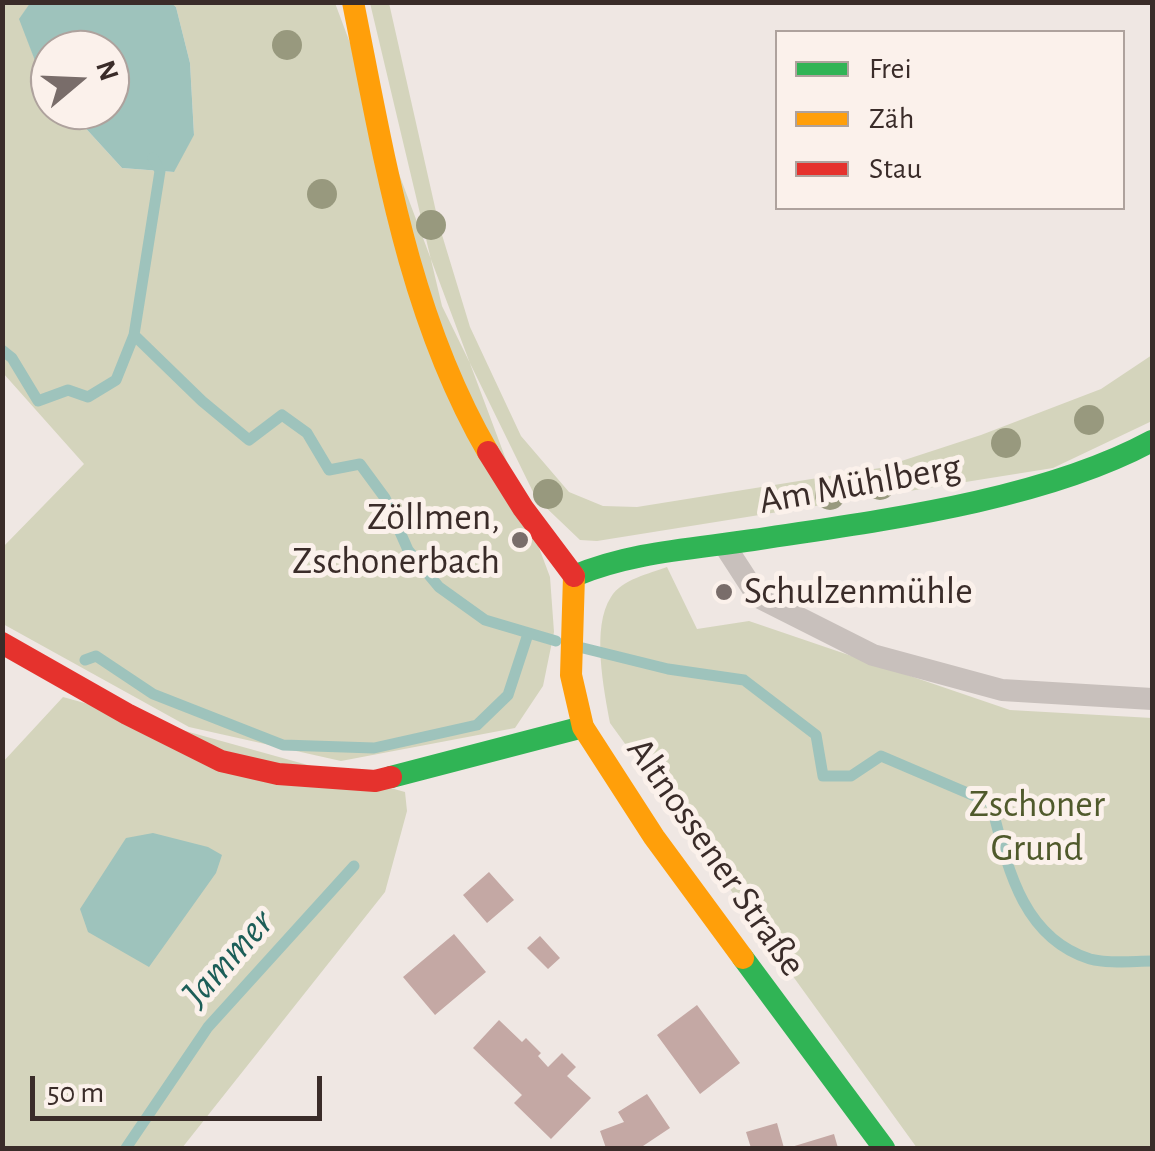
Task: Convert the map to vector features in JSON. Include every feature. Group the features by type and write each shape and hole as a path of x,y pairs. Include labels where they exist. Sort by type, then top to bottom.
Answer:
{"street":[{"path":"353,2 402,236 453,385 519,502 574,576"},
{"name":"Am Mühlberg","path":"574,576 612,560 908,516 1104,466 1152,441"},
{"name":"Altnossener Straße","path":"574,576 570,602 571,675 583,727 654,837 884,1148"},
{"path":"2,643 127,714 221,761 278,774 374,781 583,727"}],"lane":[{"path":"723,544 758,598 873,655 1002,690 1152,698"}],"green space":[{"path":"3,3 30,3 20,19 30,46 30,130 87,130 122,168 173,172 194,134 190,63 176,7 170,3 335,3 550,577 554,632 543,686 515,728 341,761 189,727 3,624 3,547 84,464 3,373"},
{"path":"370,3 389,3 439,225 470,327 521,436 569,492 603,506 637,507 880,468 1101,389 1152,355 1152,421 1053,468 597,541 580,540 536,498 442,306"},
{"name":"Zschoner Grund","path":"667,567 697,629 749,621 1010,710 1152,718 1152,1148 917,1148 610,723 600,641 605,610 622,586"},
{"path":"63,697 405,792 407,811 385,892 182,1148 3,1148 2,763"}],"water":[{"path":"170,2 176,7 190,63 194,135 174,172 122,168 87,130 130,130 130,30 30,30 30,48 19,19 30,3"},
{"path":"153,833 208,847 222,855 216,873 149,967 88,932 80,909 126,838"}],"building":[{"path":"489,872 514,900 487,923 463,895"},
{"path":"454,934 486,972 435,1015 403,977"},
{"path":"540,936 560,958 548,969 527,948"},
{"path":"697,1005 740,1063 700,1094 657,1035"},
{"path":"499,1020 522,1042 526,1038 548,1067 562,1053 576,1067 567,1076 591,1098 551,1139 514,1103 522,1095 473,1048"},
{"path":"647,1094 670,1128 640,1148 606,1148 600,1131 624,1122 618,1112"},
{"path":"777,1123 784,1148 751,1148 746,1132"},
{"path":"834,1134 838,1148 788,1148"}],"waterway":[{"path":"134,335 160,171 153,158"},
{"path":"2,350 12,358 38,401 68,390 88,397 116,380 134,335 249,440 282,415 307,433 329,470 360,464 385,498 408,550 439,587 485,620 556,641"},
{"path":"85,660 96,656 153,694 283,745 374,748 477,725 508,695 528,634"},
{"path":"583,648 668,669 744,680 816,735 823,776 851,776 881,756 991,803 1011,874 1033,916 1048,934 1067,949 1090,959 1152,961"},
{"name":"Jammer","path":"126,1148 208,1027 354,866"}],"traffic: fast":[{"path":"574,576 640,556 852,525 1010,494 1108,462 1152,441"},
{"path":"391,777 583,727"},
{"path":"743,958 884,1148"}],"traffic: slow":[{"path":"353,2 388,176 418,290 461,399 488,452"},
{"path":"574,576 571,675 583,727 654,837 743,958"}],"traffic: jam":[{"path":"488,452 523,508 574,576"},
{"path":"2,643 127,714 221,761 278,774 375,781 391,777"}],"place":[{"name":"Zöllmen, Zschonerbach","path":"520,540"},
{"name":"Schulzenmühle","path":"724,592"}]}
